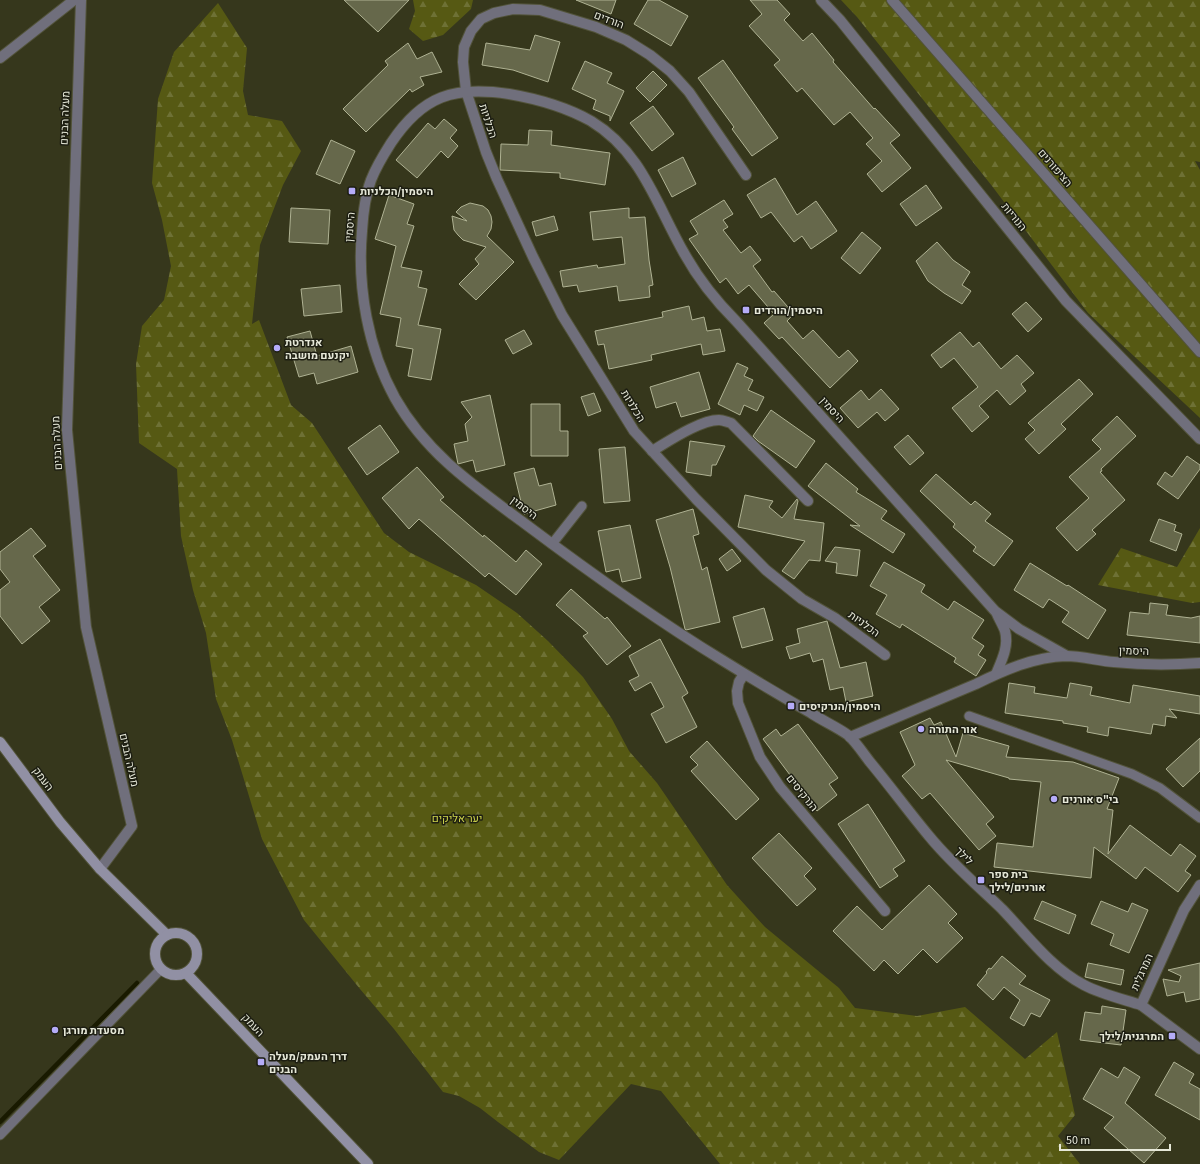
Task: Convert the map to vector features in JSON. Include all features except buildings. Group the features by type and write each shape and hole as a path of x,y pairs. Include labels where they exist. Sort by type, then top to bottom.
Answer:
{"street":[{"path":"0,58 74,0"},
{"name":"מעלה הבנים","path":"81,0 67,430 86,627 132,826 100,869"},
{"name":"הנוריות","path":"821,0 840,20 1066,301 1200,439"},
{"name":"הציפורנים","path":"892,0 1200,352"},
{"name":"הורדים","path":"466,91 463,62 464,47 470,31 481,19 494,13 513,9 540,10 596,27 626,40 670,71 689,92 746,176"},
{"name":"הכלניות","path":"466,91 486,152 533,258 562,315 634,431 727,531 766,570 802,599 835,618 885,655"},
{"name":"היסמין","path":"1067,656 1019,629 995,611 736,321 714,299 698,278 681,249 654,191 635,161 616,140 593,123 563,107 527,97 493,92 466,91 437,99 421,108 404,125 384,154 370,182 363,211 360,245 364,299 371,336 382,371 393,394 409,421 426,442 448,463 479,490 618,593 744,674 850,737 976,684 996,674 1039,660 1067,656 1116,663 1179,665 1200,663"},
{"path":"652,451 691,429 708,422 720,420 731,423 808,501"},
{"name":"היסמין","path":"995,611 1005,631 1006,643 1005,655 996,674"},
{"name":"הנרקיסים","path":"744,674 739,682 737,692 738,702 760,757 780,787 885,911"},
{"name":"לילך","path":"850,737 933,841 1046,956 1070,977 1087,987 1141,1005"},
{"name":"העמק","path":"0,742 60,822 100,869 167,935"},
{"name":"המרגלית","path":"1200,885 1181,915 1141,1005 1200,1049"},
{"path":"174,933 182,934 194,942 197,948 198,956 196,963 192,969 186,973 172,975 160,969 155,957 155,950 162,939 167,935 174,933"},
{"name":"העמק","path":"186,973 368,1164"}],"lane":[{"path":"552,544 582,506"},
{"path":"969,716 1132,774 1160,788 1200,818"},
{"path":"0,1136 160,969"}],"green space":[{"path":"413,0 473,0 471,9 443,35 423,41 409,29 415,11"},
{"path":"841,0 1200,0 1200,162 1195,161 1200,170 1200,418 1088,313 992,186 857,17"},
{"name":"יער אליקים","path":"218,3 247,48 243,91 248,115 282,121 301,151 283,185 260,245 252,324 259,320 291,405 312,423 384,533 409,552 476,585 517,613 548,641 583,677 612,719 629,751 657,783 727,885 765,927 839,988 855,1008 917,1016 965,1007 1025,1059 1057,1032 1075,1115 1058,1136 1080,1164 720,1164 661,1091 631,1084 559,1160 539,1152 480,1108 459,1096 443,1092 394,1029 304,920 262,839 232,740 216,699 206,633 193,590 181,536 177,469 139,443 136,364 142,326 164,300 171,266 162,220 152,183 158,99 174,52"},
{"path":"1200,528 1200,602 1192,603 1098,585 1121,548 1177,567"}],"waterway":[{"path":"0,1122 137,983"}],"place":[{"name":"היסמין/הכלניות","path":"352,191"},
{"name":"היסמין/הורדים","path":"746,310"},
{"name":"אנדרטת יקנעם מושבה","path":"277,348"},
{"name":"היסמין/הנרקיסים","path":"791,706"},
{"name":"אור התורה","path":"921,729"},
{"name":"בי\"ס אורנים","path":"1054,799"},
{"name":"בית ספר אורנים/לילך","path":"981,880"},
{"name":"מסעדת מורגן","path":"55,1030"},
{"name":"המרגנית/לילך","path":"1172,1036"},
{"name":"דרך העמק/מעלה הבנים","path":"261,1062"}]}
